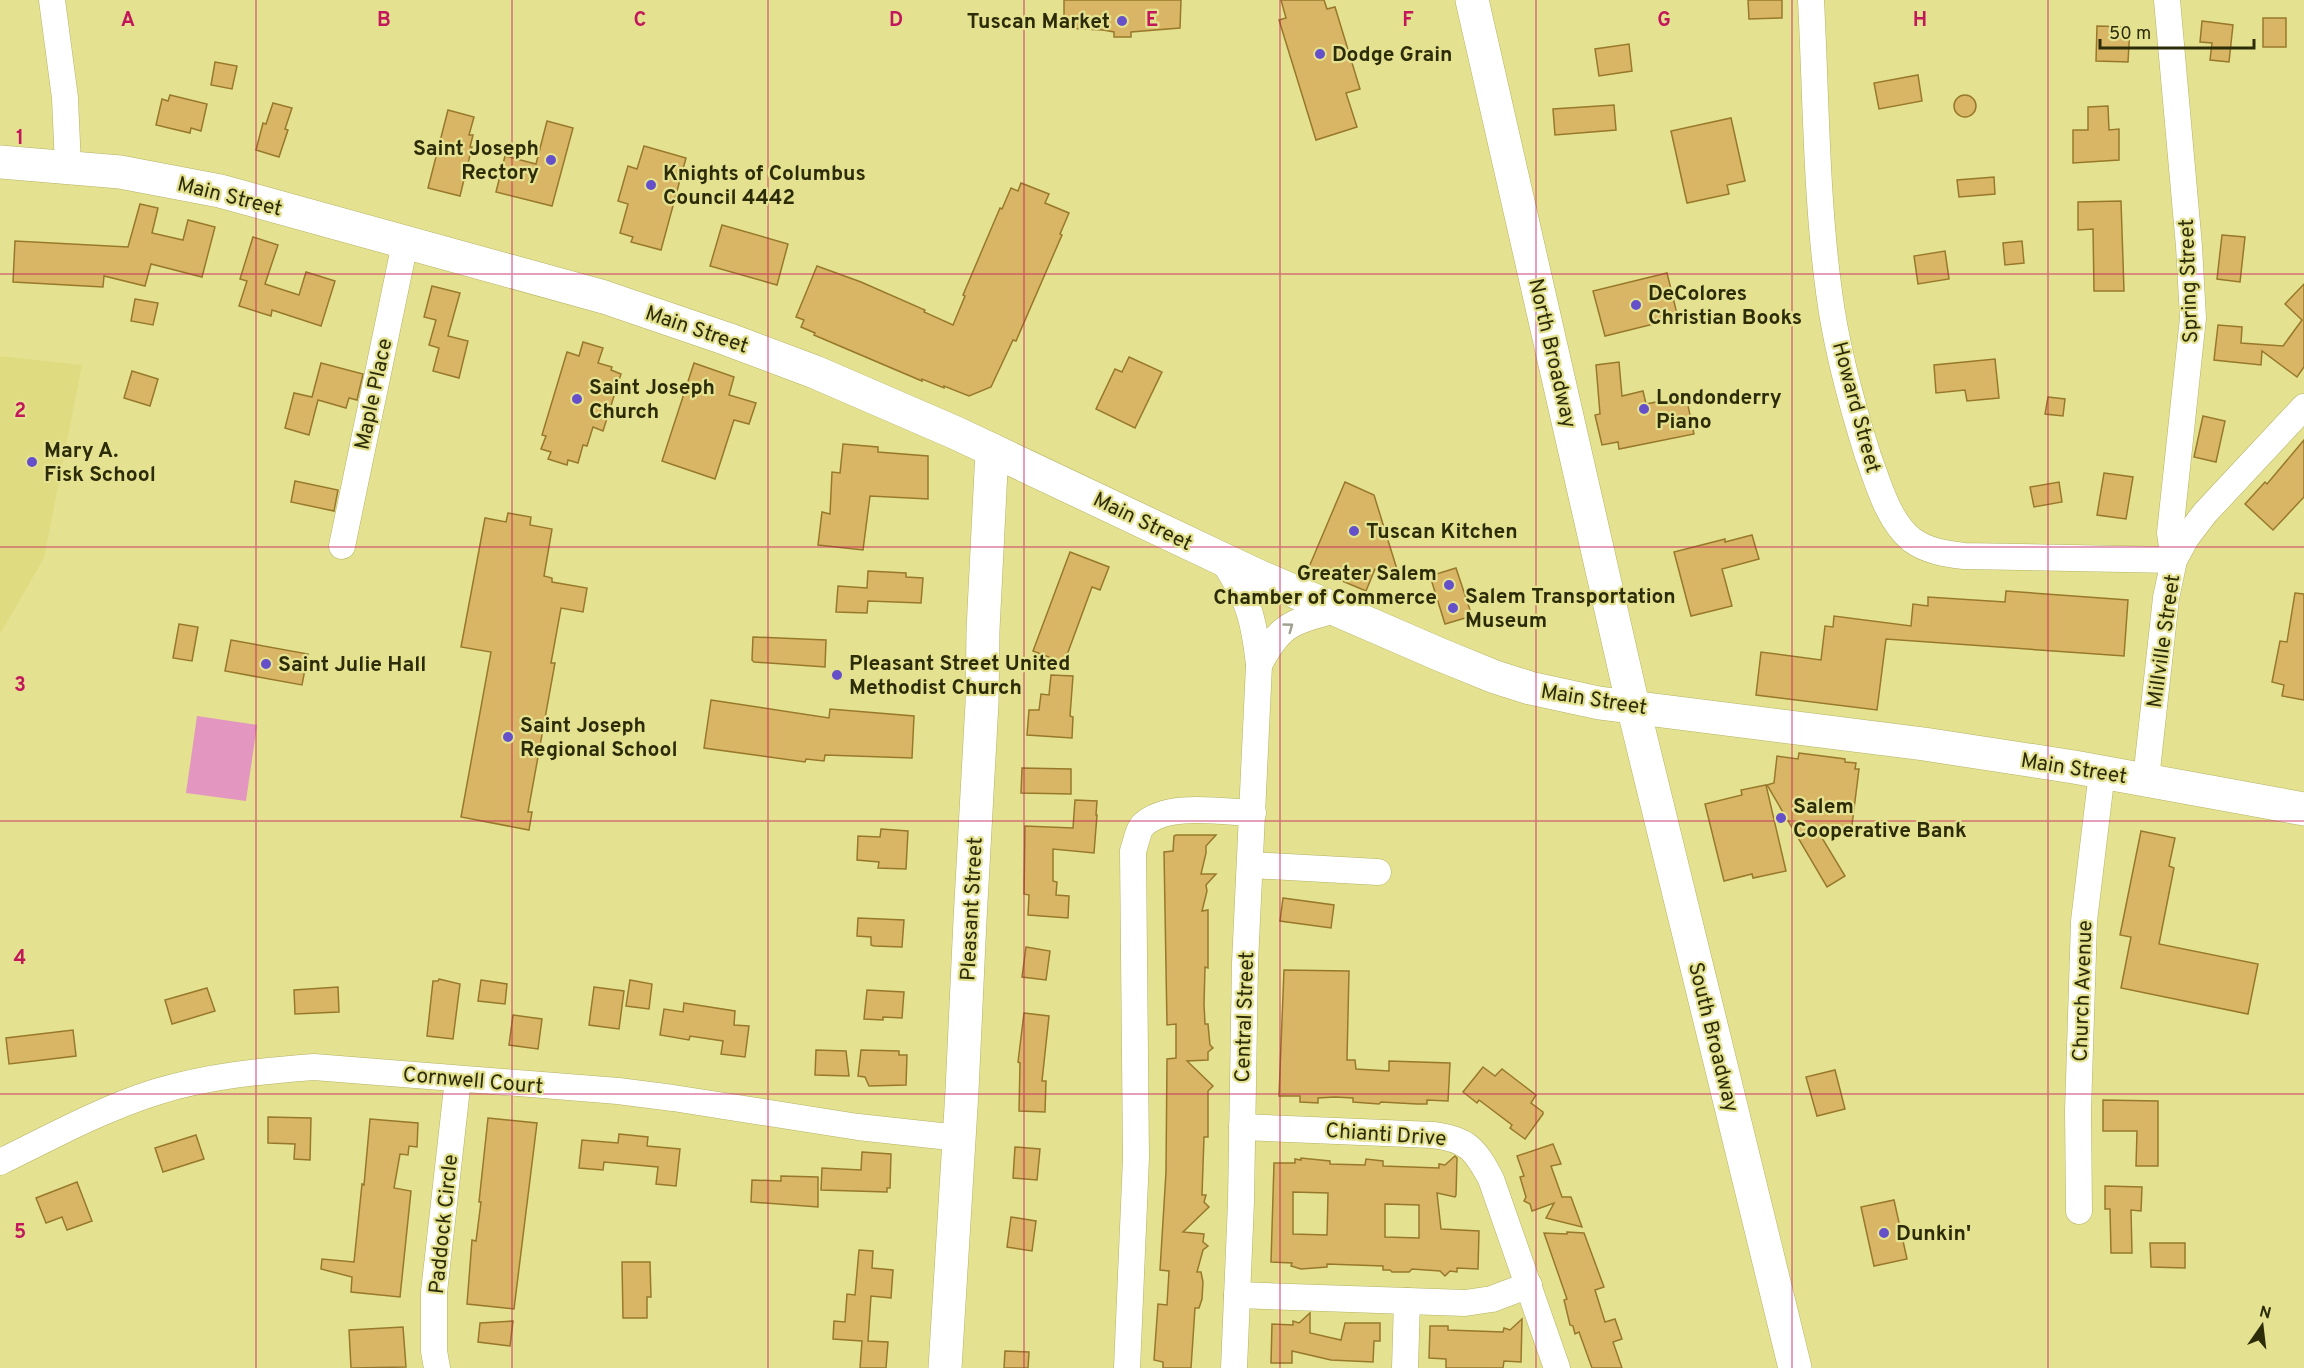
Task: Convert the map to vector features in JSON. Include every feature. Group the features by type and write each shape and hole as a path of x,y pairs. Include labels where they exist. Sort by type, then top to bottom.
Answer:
{"main road":[{"name":"North Broadway","path":"1472,0 1633,706"},
{"name":"Main Street","path":"0,162 120,172 214,190 604,297 727,339 815,372 993,450 1220,558 1336,610 1495,677 1559,696 1941,747 2146,779 2304,809"},
{"name":"Pleasant Street","path":"945,1368 982,703 983,630 993,450"},
{"name":"South Broadway","path":"1633,706 1795,1368"}],"street":[{"path":"52,0 65,98 68,166"},
{"name":"Howard Street","path":"1810,0 1820,183 1829,292 1849,393 1876,480 1891,513 1912,539 1943,554 2174,560"},
{"name":"Spring Street","path":"2167,0 2189,246 2193,318 2170,533 2174,560"},
{"name":"Maple Place","path":"342,546 405,243"},
{"name":"Millville Street","path":"2146,779 2166,598 2174,560 2186,538 2205,513 2304,407"},
{"name":"Central Street","path":"1220,558 1241,588 1256,637 1259,665 1245,963 1234,1368"},
{"name":"Central Street","path":"1259,665 1269,646 1289,625 1336,610"},
{"name":"Church Avenue","path":"2079,1211 2078,1111 2084,921 2102,772"},
{"path":"1127,1368 1136,1158 1133,851 1141,826 1156,816 1175,810 1253,813"},
{"path":"1251,865 1377,872"},
{"name":"Cornwell Court","path":"0,1162 112,1109 155,1093 202,1080 314,1068 673,1098 858,1127 959,1138"},
{"name":"Paddock Circle","path":"437,1368 434,1351 434,1292 458,1079"},
{"name":"Chianti Drive","path":"1242,1127 1433,1135 1454,1137 1471,1148 1482,1161 1491,1179 1557,1368"},
{"path":"1237,1295 1464,1303 1492,1299 1529,1285"},
{"path":"1405,1368 1407,1301"}],"shaded area":[{"name":"Mary A. Fisk School","path":"0,356 82,365 44,558 0,634"},
{"path":"197,716 257,725 246,801 186,793"}],"building":[{"name":"Tuscan Market","path":"1064,0 1181,0 1180,28 1131,32 1131,37 1114,37 1114,32 1103,30 1064,28"},
{"name":"Dodge Grain","path":"1281,0 1324,0 1327,9 1335,7 1360,89 1346,93 1357,127 1316,140 1279,20 1286,18"},
{"path":"1748,0 1782,0 1782,18 1749,19"},
{"path":"2263,18 2286,18 2286,47 2263,47"},
{"path":"2202,21 2233,25 2229,62 2210,60 2212,43 2200,42"},
{"path":"2097,26 2130,27 2128,62 2096,61"},
{"path":"1629,44 1632,71 1599,76 1595,49"},
{"path":"215,62 237,66 232,89 211,85"},
{"path":"1918,75 1922,101 1879,109 1874,83"},
{"path":"170,95 207,104 201,131 191,128 190,133 156,125 162,99 168,101"},
{"path":"1961,95 1969,95 1976,102 1976,110 1969,117 1961,117 1954,110 1954,102"},
{"path":"273,103 292,108 279,157 256,150 263,123 266,124"},
{"path":"1614,105 1616,130 1555,135 1553,109"},
{"path":"2108,106 2109,130 2119,129 2119,160 2073,163 2073,130 2088,130 2088,107"},
{"path":"448,110 474,117 469,135 473,135 470,147 472,147 460,196 428,188"},
{"path":"1731,118 1745,181 1727,185 1729,194 1687,203 1671,131"},
{"name":"Saint Joseph Rectory","path":"547,121 573,128 552,206 496,192 505,156 536,164"},
{"name":"Knights of Columbus Council 4442","path":"644,146 686,158 661,250 631,242 633,237 620,233 628,204 618,201 628,166 637,169"},
{"path":"1994,177 1995,194 1959,197 1957,180"},
{"path":"1021,183 1049,194 1045,203 1069,213 1060,234 1062,235 1016,341 1013,340 991,387 969,396 922,379 922,381 814,335 815,333 801,327 804,320 796,317 817,266 861,282 953,325 965,296 963,295 1000,208 1002,209 1011,188 1018,191"},
{"path":"2121,201 2124,291 2094,291 2093,229 2078,230 2078,202"},
{"path":"140,204 158,208 152,233 183,240 188,220 215,227 202,277 151,264 145,286 104,276 103,287 13,282 15,241 128,247"},
{"path":"722,225 788,244 777,285 710,266"},
{"path":"2222,235 2245,237 2240,282 2217,279"},
{"path":"253,237 278,245 265,284 299,295 306,272 335,281 321,326 272,310 271,316 239,306 247,281 240,279"},
{"path":"2022,241 2024,263 2005,265 2003,243"},
{"path":"1945,251 1949,279 1918,284 1914,256"},
{"name":"DeColores Christian Books","path":"1667,273 1678,318 1605,336 1593,291"},
{"path":"2304,284 2304,367 2297,377 2262,351 2261,365 2214,360 2218,325 2242,327 2241,343 2283,346 2302,320 2285,304"},
{"path":"432,286 460,293 448,336 468,341 459,378 433,371 439,348 429,345 436,320 424,317"},
{"path":"135,299 158,303 153,325 131,321"},
{"name":"Saint Joseph Church","path":"583,342 603,348 598,363 612,367 611,370 621,374 603,431 593,427 587,446 583,445 578,463 568,460 567,465 548,459 551,452 541,449 546,436 542,435 567,352 579,356"},
{"path":"1129,357 1162,372 1135,428 1096,409 1115,369 1122,372"},
{"path":"1995,359 1999,398 1967,401 1965,390 1936,393 1934,365"},
{"name":"Londonderry Piano","path":"1619,362 1622,396 1643,391 1646,404 1686,396 1694,434 1619,449 1618,442 1602,445 1595,415 1600,414 1596,365"},
{"path":"321,363 363,374 357,400 349,398 346,408 318,400 309,435 285,428 294,393 312,397"},
{"path":"694,363 734,377 729,395 756,403 749,424 734,420 715,479 662,461"},
{"path":"132,371 158,379 150,406 124,398"},
{"path":"2048,397 2065,399 2063,416 2045,414"},
{"path":"2203,416 2225,421 2216,462 2194,457"},
{"path":"2304,440 2304,497 2273,530 2245,504 2265,482 2267,484"},
{"path":"843,444 878,447 878,452 928,456 928,499 870,496 863,550 818,545 822,512 830,514 832,472 840,473"},
{"path":"2104,473 2133,477 2126,519 2097,515"},
{"path":"295,481 338,490 334,511 291,502"},
{"name":"Tuscan Kitchen","path":"1345,482 1374,495 1400,579 1375,569 1366,591 1309,567"},
{"path":"2059,482 2062,502 2034,507 2030,487"},
{"name":"Saint Joseph Regional School","path":"508,513 531,517 530,525 552,529 544,576 552,578 552,582 587,588 583,612 561,608 551,663 555,663 528,812 532,812 529,830 461,817 491,652 461,647 485,518 506,522"},
{"path":"1752,535 1759,559 1722,569 1732,606 1691,616 1674,552 1725,539 1725,542"},
{"path":"1070,552 1109,567 1100,590 1092,587 1064,663 1033,651"},
{"path":"1456,568 1472,616 1445,624 1430,576"},
{"path":"868,571 906,573 906,577 923,578 921,603 868,601 867,613 836,612 838,586 867,588"},
{"path":"2006,591 2128,600 2124,656 1886,639 1877,710 1756,695 1761,652 1821,660 1825,626 1833,627 1834,616 1911,626 1913,604 1928,606 1928,597 2005,602"},
{"path":"2295,593 2304,594 2304,700 2282,696 2284,685 2272,682 2280,641 2287,642"},
{"path":"179,624 198,627 192,661 173,658"},
{"path":"753,637 826,640 825,667 754,662 752,660"},
{"name":"Saint Julie Hall","path":"231,640 308,654 302,685 225,671"},
{"path":"1051,675 1073,676 1070,716 1073,717 1072,738 1027,735 1029,710 1039,710 1041,694 1049,695"},
{"path":"711,700 829,718 830,709 914,716 912,758 825,755 824,761 806,759 805,762 704,748"},
{"path":"1799,753 1845,759 1845,762 1856,763 1855,769 1859,769 1851,833 1836,832 1836,835 1819,833 1845,876 1827,887 1767,785 1774,783 1777,756 1798,759"},
{"path":"1022,768 1071,769 1071,794 1021,793"},
{"path":"1766,785 1786,871 1753,878 1752,874 1724,881 1705,804 1742,795 1741,790"},
{"path":"1075,800 1097,801 1097,815 1094,853 1053,849 1053,881 1057,882 1056,895 1069,896 1068,918 1028,915 1029,895 1024,894 1025,826 1073,828"},
{"path":"881,829 908,831 906,869 878,868 879,862 857,860 858,836 880,837"},
{"path":"2141,831 2175,838 2169,866 2174,868 2159,944 2258,964 2248,1014 2121,988 2131,937 2120,935"},
{"path":"1176,835 1216,835 1206,846 1201,874 1216,874 1206,885 1207,891 1202,911 1208,910 1208,968 1205,967 1204,1004 1205,1024 1208,1024 1210,1045 1213,1048 1208,1052 1208,1060 1187,1061 1213,1086 1208,1091 1208,1137 1204,1137 1202,1195 1206,1195 1204,1202 1209,1207 1183,1232 1204,1234 1203,1242 1208,1246 1203,1250 1197,1272 1201,1272 1203,1282 1202,1299 1199,1308 1195,1308 1191,1368 1163,1368 1163,1362 1154,1360 1158,1304 1167,1305 1169,1271 1160,1270 1166,1172 1167,1059 1176,1058 1176,1024 1167,1025 1164,852 1173,851"},
{"path":"1283,898 1334,905 1331,928 1280,921"},
{"path":"858,918 904,920 902,947 874,946 871,945 871,937 857,936"},
{"path":"1026,947 1050,951 1046,980 1022,977"},
{"path":"1284,970 1349,971 1347,1060 1355,1060 1356,1069 1389,1071 1389,1061 1450,1063 1448,1101 1427,1100 1427,1104 1381,1102 1379,1104 1353,1102 1353,1098 1335,1097 1318,1098 1318,1103 1300,1102 1300,1096 1279,1096"},
{"path":"439,979 460,984 453,1039 427,1036 433,981"},
{"path":"481,980 507,984 505,1004 478,1001"},
{"path":"630,980 652,984 649,1009 626,1006"},
{"path":"338,987 339,1012 295,1014 294,990"},
{"path":"594,987 624,991 619,1029 589,1025"},
{"path":"207,988 215,1011 172,1024 165,1000"},
{"path":"867,990 904,992 902,1018 864,1019"},
{"path":"684,1003 735,1011 734,1025 749,1026 745,1057 721,1054 723,1041 690,1036 689,1040 660,1035 664,1009 683,1012"},
{"path":"1024,1013 1049,1016 1042,1081 1046,1081 1045,1112 1019,1111 1020,1063 1018,1062"},
{"path":"513,1015 542,1019 538,1049 509,1045"},
{"path":"73,1030 76,1056 9,1064 6,1038"},
{"path":"816,1050 846,1051 849,1076 815,1075"},
{"path":"861,1050 899,1051 899,1055 907,1055 906,1085 869,1086 865,1077 858,1076"},
{"path":"1483,1067 1495,1076 1502,1069 1536,1095 1531,1103 1543,1114 1525,1139 1510,1128 1512,1125 1479,1100 1477,1103 1463,1092"},
{"path":"1835,1070 1845,1109 1817,1116 1806,1077"},
{"path":"2103,1100 2158,1101 2158,1166 2136,1166 2137,1131 2103,1131"},
{"path":"268,1117 311,1118 310,1160 294,1159 295,1144 268,1143"},
{"path":"488,1118 537,1123 514,1309 467,1304 472,1240 476,1241 481,1202 479,1202"},
{"path":"370,1119 418,1123 417,1147 409,1146 408,1155 400,1154 394,1188 411,1191 400,1297 351,1292 352,1277 321,1269 322,1259 354,1262"},
{"path":"619,1134 648,1137 647,1146 680,1149 676,1186 656,1184 658,1167 604,1162 603,1170 579,1168 582,1140 618,1143"},
{"path":"196,1135 204,1159 163,1172 155,1148"},
{"path":"1553,1144 1561,1164 1551,1166 1562,1197 1571,1197 1582,1227 1546,1218 1554,1203 1532,1211 1530,1204 1524,1201 1526,1197 1520,1177 1524,1176 1517,1156"},
{"path":"1015,1147 1040,1149 1037,1180 1013,1178"},
{"path":"862,1152 891,1154 890,1188 887,1188 887,1192 821,1190 822,1168 861,1170"},
{"path":"1455,1156 1457,1158 1455,1197 1437,1193 1441,1229 1479,1231 1478,1269 1457,1268 1457,1272 1450,1271 1445,1276 1440,1271 1412,1269 1409,1272 1392,1272 1383,1270 1383,1266 1327,1264 1327,1267 1301,1269 1291,1266 1292,1263 1271,1262 1274,1163 1295,1163 1295,1159 1301,1160 1301,1158 1330,1161 1330,1164 1365,1165 1366,1159 1383,1161 1383,1166 1439,1168 1439,1164 1445,1165","holes":["1293,1192 1328,1193 1327,1235 1293,1234","1385,1204 1419,1205 1419,1238 1385,1237"]},
{"path":"781,1176 818,1177 818,1207 751,1202 752,1180 781,1181"},
{"path":"77,1182 92,1221 67,1230 62,1217 46,1223 36,1198"},
{"path":"2105,1186 2142,1187 2141,1211 2131,1210 2132,1253 2111,1253 2110,1209 2105,1209"},
{"name":"Dunkin'","path":"1894,1200 1907,1259 1874,1266 1861,1207"},
{"path":"1011,1217 1036,1221 1032,1251 1007,1247"},
{"path":"1567,1232 1584,1233 1604,1287 1595,1290 1605,1322 1615,1319 1622,1339 1613,1342 1622,1368 1592,1368 1579,1332 1575,1334 1573,1326 1570,1325 1564,1300 1567,1299 1544,1233 1567,1234"},
{"path":"2150,1243 2185,1243 2185,1268 2151,1267"},
{"path":"859,1250 873,1251 872,1268 893,1270 891,1298 871,1296 868,1341 888,1342 886,1368 860,1368 862,1341 833,1339 834,1321 845,1322 847,1294 855,1295"},
{"path":"622,1262 650,1262 651,1297 647,1297 647,1318 623,1318"},
{"path":"1310,1313 1310,1333 1341,1340 1345,1323 1380,1323 1380,1341 1374,1341 1373,1362 1331,1360 1292,1351 1292,1363 1271,1363 1272,1324 1293,1325 1293,1321 1299,1323"},
{"path":"1522,1319 1521,1362 1504,1361 1503,1368 1446,1368 1446,1359 1429,1358 1430,1326 1448,1326 1448,1330 1503,1332 1504,1328 1510,1330"},
{"path":"513,1321 510,1346 478,1342 480,1323"},
{"path":"403,1327 406,1367 351,1368 349,1330"},
{"path":"1005,1351 1029,1352 1028,1368 1004,1368"}],"place":[{"name":"Tuscan Market","path":"1122,21"},
{"name":"Dodge Grain","path":"1320,54"},
{"name":"Saint Joseph Rectory","path":"551,160"},
{"name":"Knights of Columbus Council 4442","path":"651,185"},
{"name":"DeColores Christian Books","path":"1636,305"},
{"name":"Saint Joseph Church","path":"577,399"},
{"name":"Londonderry Piano","path":"1644,409"},
{"name":"Mary A. Fisk School","path":"32,462"},
{"name":"Tuscan Kitchen","path":"1354,531"},
{"name":"Greater Salem Chamber of Commerce","path":"1449,585"},
{"name":"Salem Transportation Museum","path":"1453,608"},
{"name":"Saint Julie Hall","path":"266,664"},
{"name":"Pleasant Street United Methodist Church","path":"837,675"},
{"name":"Saint Joseph Regional School","path":"508,737"},
{"name":"Salem Cooperative Bank","path":"1781,818"},
{"name":"Dunkin'","path":"1884,1233"}]}
